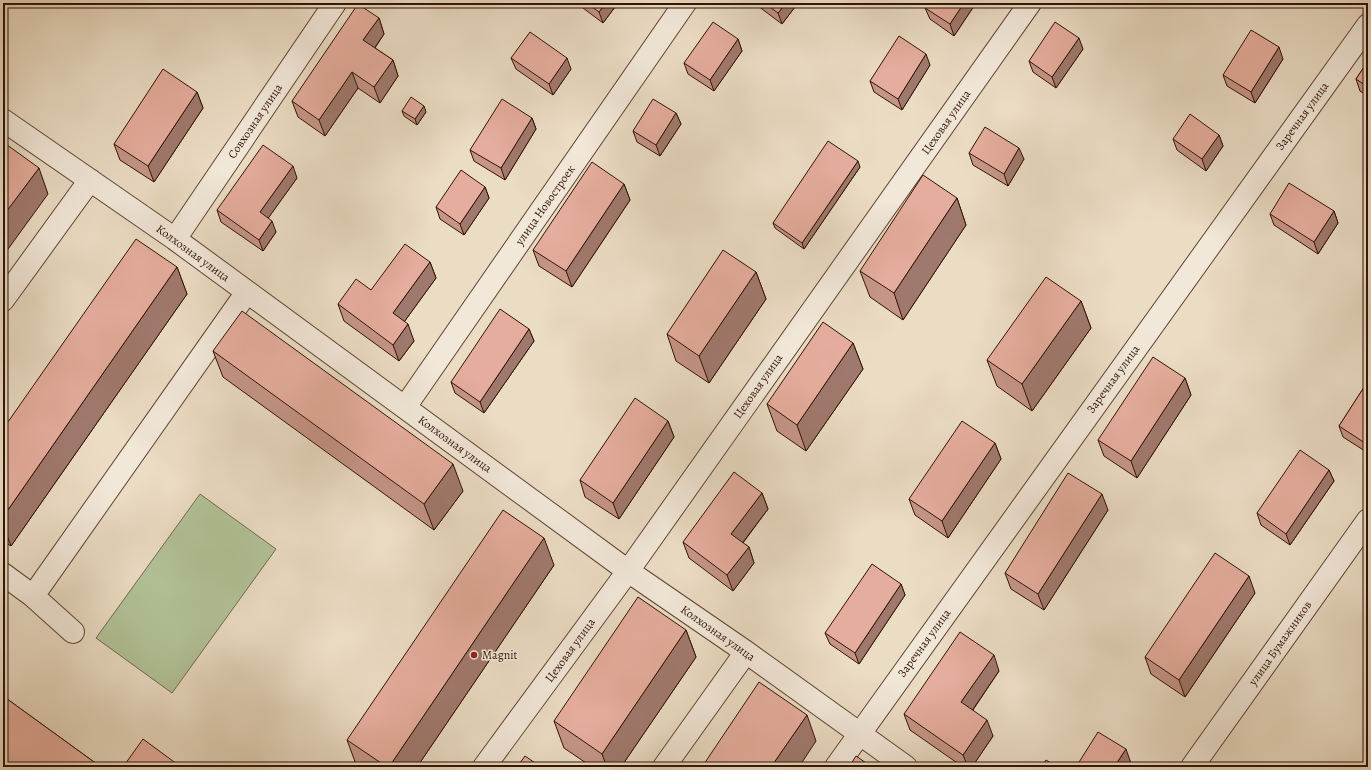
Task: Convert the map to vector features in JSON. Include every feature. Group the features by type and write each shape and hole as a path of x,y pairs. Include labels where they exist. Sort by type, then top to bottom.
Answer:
{"street":[{"name":"Совхозная улица","path":"175,239 335,3"},
{"name":"улица Новостроек","path":"405,407 685,3"},
{"name":"Цеховая улица","path":"484,767 628,571 1030,3"},
{"name":"Заречная улица","path":"836,767 1368,25"},
{"name":"Колхозная улица","path":"3,120 175,239 628,571 746,652 906,767"},
{"path":"3,300 90,180"},
{"path":"33,596 247,292"},
{"name":"улица Бумажников","path":"1192,767 1368,520"},
{"path":"3,574 33,596 73,632"},
{"path":"664,767 746,652"}],"green space":[{"path":"200,494 276,549 172,693 96,638"}],"building":[{"path":"587,3 606,3 599,12"},
{"path":"764,3 786,3 778,13"},
{"path":"929,3 964,3 950,24 925,8"},
{"path":"358,4 379,18 363,40 393,60 374,87 352,72 319,120 292,101"},
{"path":"713,22 738,39 710,80 684,63"},
{"path":"1055,22 1079,38 1052,77 1029,61"},
{"path":"1251,30 1279,47 1251,92 1223,75"},
{"path":"530,32 567,58 549,84 511,58"},
{"path":"899,36 926,54 898,99 870,81"},
{"path":"1368,61 1368,87 1356,79"},
{"path":"163,69 197,92 148,166 114,144"},
{"path":"411,97 424,106 415,119 402,111"},
{"path":"502,99 532,118 501,168 470,150"},
{"path":"653,99 676,113 656,145 633,131"},
{"path":"1190,114 1219,135 1202,159 1173,139"},
{"path":"985,127 1019,148 1004,174 969,153"},
{"path":"828,141 858,161 802,243 773,223"},
{"path":"3,142 39,168 3,216"},
{"path":"263,145 293,166 260,212 272,221 259,240 217,210"},
{"path":"592,162 624,184 566,271 533,250"},
{"path":"461,170 485,187 460,224 436,207"},
{"path":"923,175 957,198 894,293 860,271"},
{"path":"1289,183 1334,211 1314,242 1270,214"},
{"path":"136,239 177,267 3,517 3,429"},
{"path":"405,244 430,262 393,313 408,324 393,345 338,304 356,279 371,290"},
{"path":"723,250 756,272 699,356 667,334"},
{"path":"1046,277 1081,301 1022,384 987,360"},
{"path":"500,309 529,329 480,402 451,382"},
{"path":"242,311 453,464 424,504 213,351"},
{"path":"823,322 853,343 797,425 767,404"},
{"path":"1153,357 1185,378 1131,461 1098,440"},
{"path":"1368,381 1368,445 1339,426"},
{"path":"635,398 668,421 613,503 580,480"},
{"path":"962,421 995,443 942,521 909,499"},
{"path":"1300,450 1329,470 1286,534 1257,513"},
{"path":"734,472 762,493 731,534 749,547 727,575 683,542"},
{"path":"1068,473 1102,494 1038,594 1005,573"},
{"path":"503,510 544,538 389,767 387,767 347,740"},
{"path":"1215,553 1249,576 1179,680 1145,657"},
{"path":"872,564 901,584 855,653 825,633"},
{"path":"638,597 686,630 602,754 554,721"},
{"path":"960,632 994,655 961,702 987,720 963,755 904,714"},
{"path":"759,682 807,715 771,767 702,767"},
{"path":"3,696 101,767 15,767 3,759"},
{"path":"1098,732 1126,749 1114,767 1076,767"},
{"path":"143,739 181,767 123,767"},
{"path":"525,756 541,767 517,767"},
{"path":"856,756 872,767 849,767"},
{"path":"1046,760 1057,767 1041,767"}],"place":[{"name":"Magnit","path":"474,655"}]}
